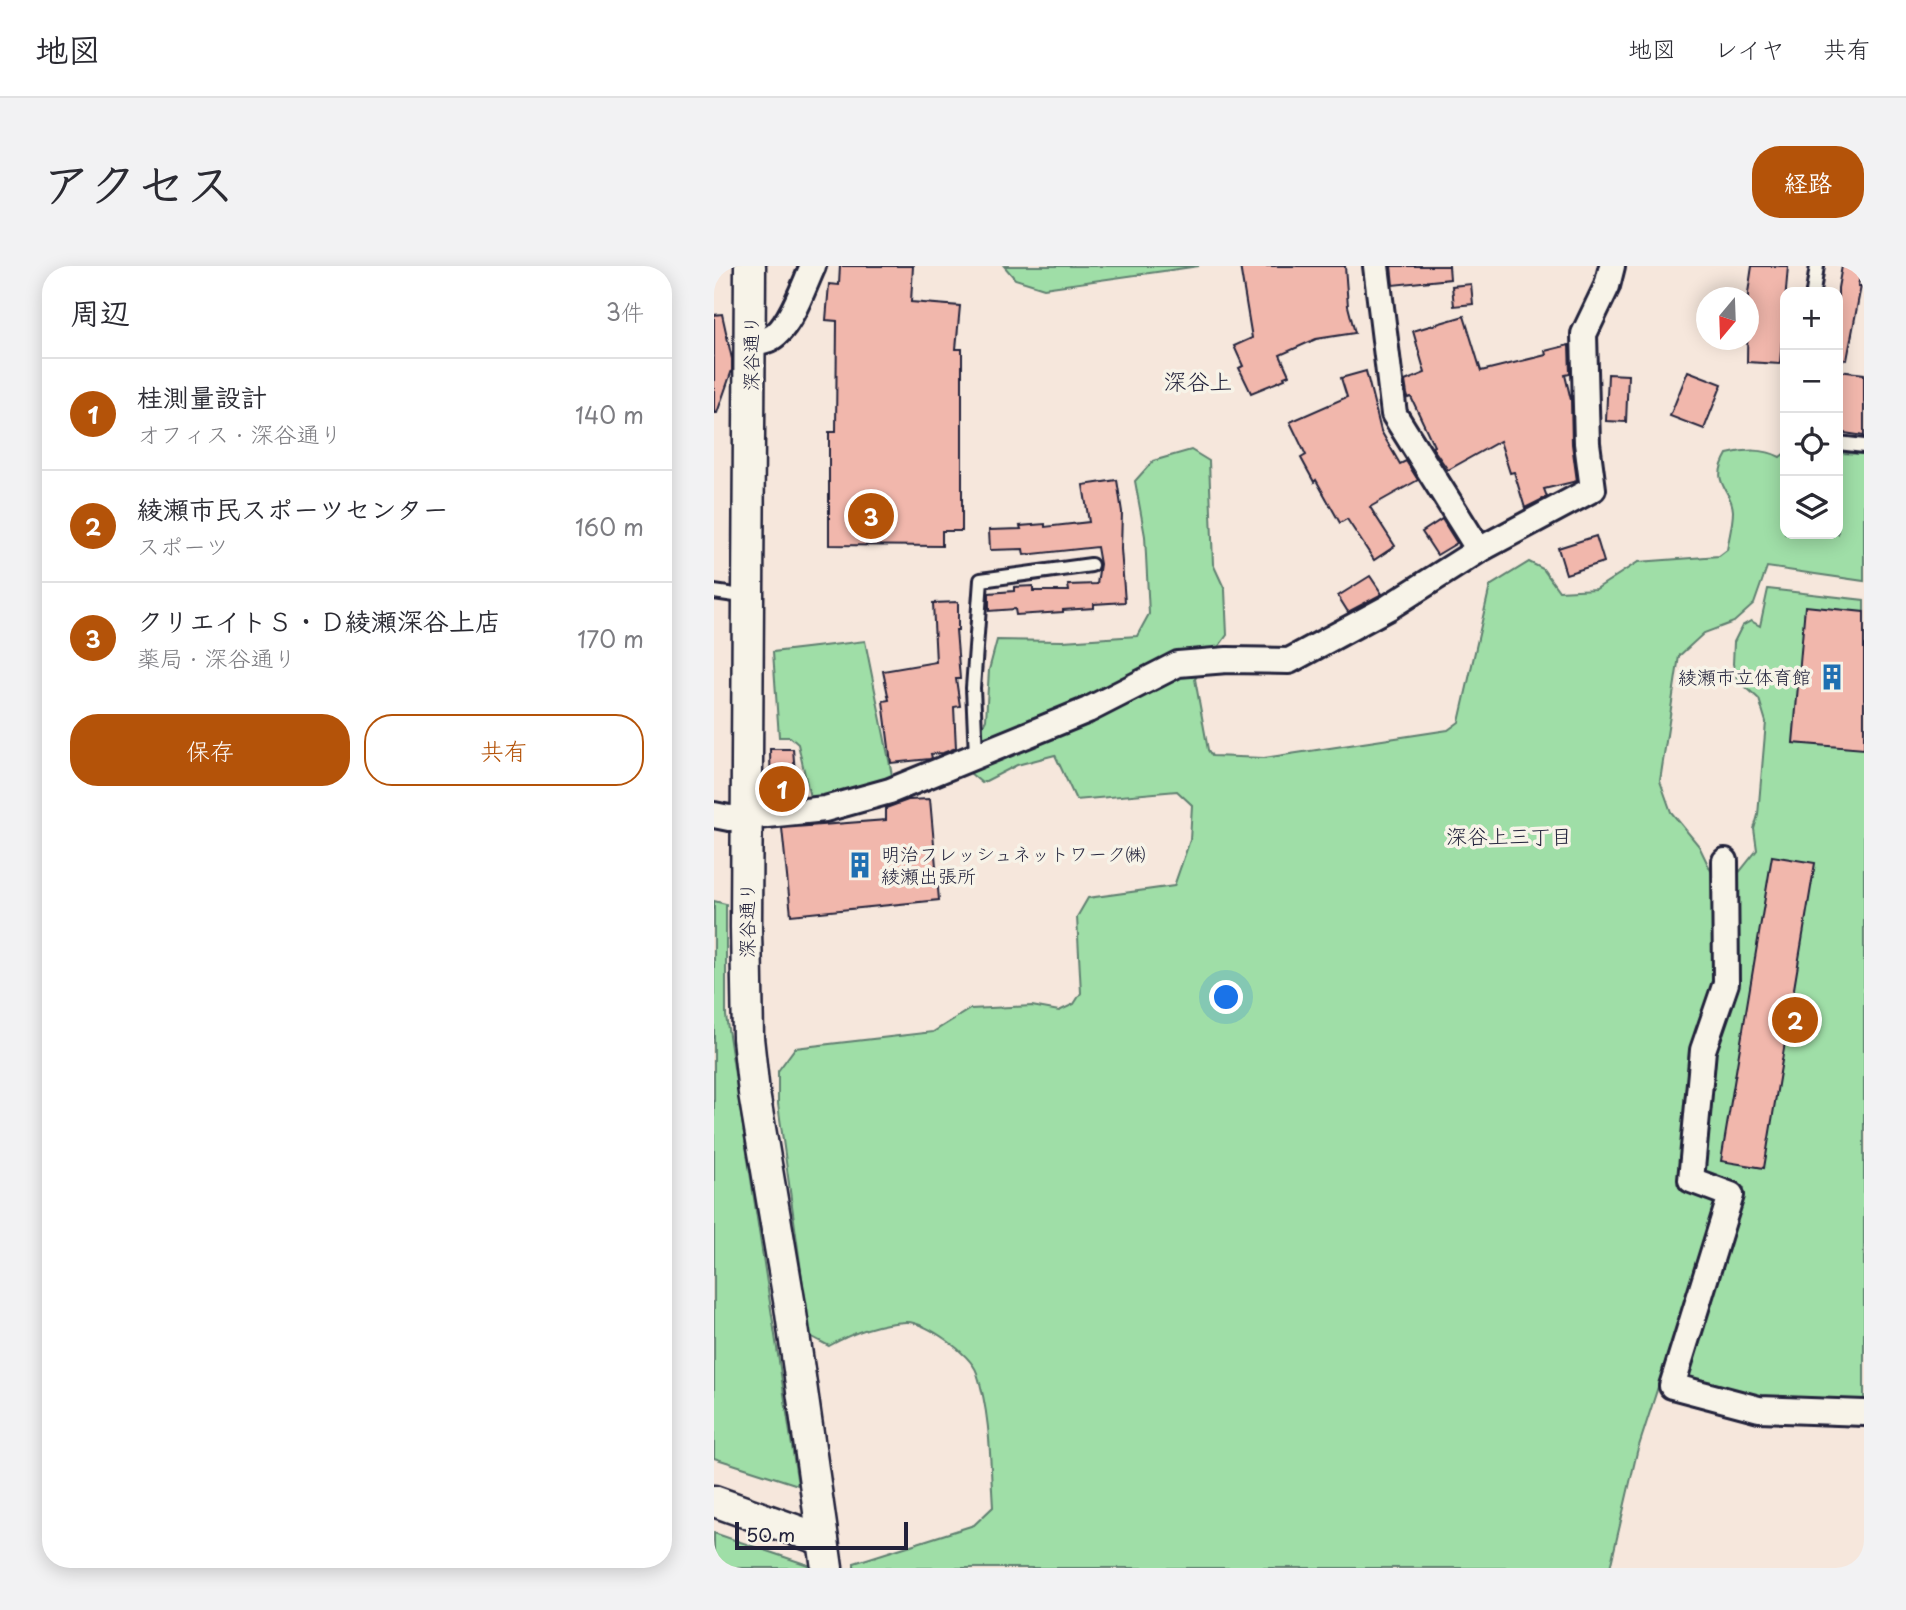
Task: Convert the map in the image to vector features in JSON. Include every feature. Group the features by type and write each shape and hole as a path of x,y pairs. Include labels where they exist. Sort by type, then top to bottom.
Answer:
{"street":[{"name":"深谷通り","path":"750,266 746,927 748,1024 754,1093 790,1306 825,1554"},
{"path":"751,343 770,339 780,330 796,305 813,266"},
{"path":"1376,266 1394,414 1479,550"},
{"path":"714,815 729,818 748,817 838,805 890,791 1087,710 1178,664 1227,660 1289,661 1389,607 1479,550 1593,489 1587,443 1584,334 1607,286 1612,266"},
{"path":"1725,861 1726,983 1703,1050 1691,1180 1731,1195 1672,1386 1759,1409 1864,1413"},
{"path":"714,1501 825,1554"}],"lane":[{"path":"1814,287 1817,266"},
{"path":"1843,444 1864,446"},
{"path":"976,755 973,688 981,580 1091,565"},
{"path":"714,592 750,597"}],"green space":[{"path":"1004,266 1199,266 1044,288 1015,279"},
{"path":"1191,450 1209,461 1213,564 1225,590 1227,635 1195,679 1208,750 1212,756 1264,758 1448,730 1459,722 1490,586 1529,562 1543,569 1559,591 1596,589 1638,562 1719,556 1727,550 1733,516 1732,503 1720,473 1727,454 1754,451 1780,457 1780,539 1843,539 1843,453 1864,454 1864,581 1767,567 1754,604 1734,622 1704,633 1679,656 1660,781 1671,812 1699,846 1713,875 1719,985 1695,1045 1680,1163 1681,1178 1717,1204 1637,1452 1610,1568 854,1568 854,1563 974,1525 993,1507 985,1406 973,1365 946,1340 914,1323 885,1324 856,1333 829,1346 810,1336 778,1104 778,1071 795,1048 933,1032 970,1009 1032,1006 1059,1011 1074,1004 1081,993 1077,917 1088,898 1174,886 1190,840 1192,805 1177,791 1076,800 1055,755 1017,765 982,783 970,773 969,752 986,720 989,670 997,640 1063,641 1137,636 1149,614 1145,536 1135,481 1153,461"},
{"path":"1768,589 1864,600 1864,1406 1761,1400 1693,1383 1687,1370 1744,1188 1706,1175 1696,1161 1734,879 1757,850 1754,829 1758,815 1766,722 1759,699 1737,679 1733,664 1734,642 1742,626 1751,621 1760,626"},
{"path":"865,641 893,780 811,802 798,744 790,737 779,737 773,652"},
{"path":"714,901 726,904 726,1016 798,1485 714,1458"},
{"path":"714,1533 808,1565 808,1568 714,1568"}],"building":[{"path":"840,266 913,266 911,302 960,306 956,349 962,349 962,531 942,531 942,546 829,545 829,432 836,432 837,321 826,320 829,284 839,285"},
{"path":"1240,266 1345,266 1348,306 1355,333 1316,339 1280,355 1289,375 1251,393 1239,368 1243,366 1234,346 1252,338"},
{"path":"1391,266 1449,266 1450,279 1393,285"},
{"path":"1752,266 1788,266 1786,287 1780,287 1780,364 1747,362 1747,350 1759,350 1759,287 1749,287"},
{"path":"1842,266 1862,266 1858,286 1861,286 1847,360 1843,360 1843,287 1838,287"},
{"path":"1471,284 1473,304 1454,306 1452,286"},
{"path":"722,314 732,370 717,413 714,413 714,315"},
{"path":"1464,316 1481,371 1546,355 1545,351 1569,345 1570,374 1565,375 1571,400 1572,444 1577,481 1544,489 1547,497 1525,508 1514,472 1510,473 1500,441 1448,470 1432,447 1434,446 1411,397 1408,398 1405,381 1425,373 1413,331"},
{"path":"1366,371 1381,431 1400,464 1406,461 1418,480 1370,507 1395,546 1374,560 1347,519 1340,523 1316,480 1314,482 1301,458 1306,455 1290,422 1347,397 1341,378"},
{"path":"1688,371 1722,384 1704,429 1670,416"},
{"path":"1843,372 1864,374 1864,436 1843,433"},
{"path":"1608,374 1628,375 1626,422 1606,421"},
{"path":"1117,480 1122,512 1121,549 1125,602 1094,604 1094,608 1063,612 1016,615 1015,609 989,611 989,593 1033,586 1033,591 1069,591 1068,585 1097,584 1100,564 1097,547 1024,555 1023,549 990,550 989,530 1089,522 1083,485"},
{"path":"1442,519 1457,543 1437,555 1422,532"},
{"path":"1596,536 1604,562 1566,574 1558,548"},
{"path":"1370,576 1382,594 1348,612 1338,596"},
{"path":"958,602 956,630 960,679 956,679 960,706 954,707 956,748 931,754 930,759 891,763 883,701 889,700 883,671 936,662 933,603"},
{"name":"綾瀬市立体育館","path":"1805,606 1864,612 1864,749 1793,743"},
{"path":"770,749 793,749 797,797 771,798"},
{"name":"明治フレッシュネットワーク㈱ 綾瀬出張所","path":"930,799 939,900 791,915 782,828 886,820 886,808 908,800"},
{"path":"1772,856 1815,863 1764,1168 1721,1161"}],"place":[{"name":"クリエイトＳ・Ｄ綾瀬深谷上店","path":"871,516"},
{"name":"綾瀬市立体育館","path":"1832,677"},
{"name":"桂測量設計","path":"782,789"},
{"name":"明治フレッシュネットワーク㈱ 綾瀬出張所","path":"860,865"},
{"name":"綾瀬市民スポーツセンター","path":"1795,1020"}],"district":[{"name":"深谷上","path":"1198,382"},
{"name":"深谷上三丁目","path":"1509,837"}]}
